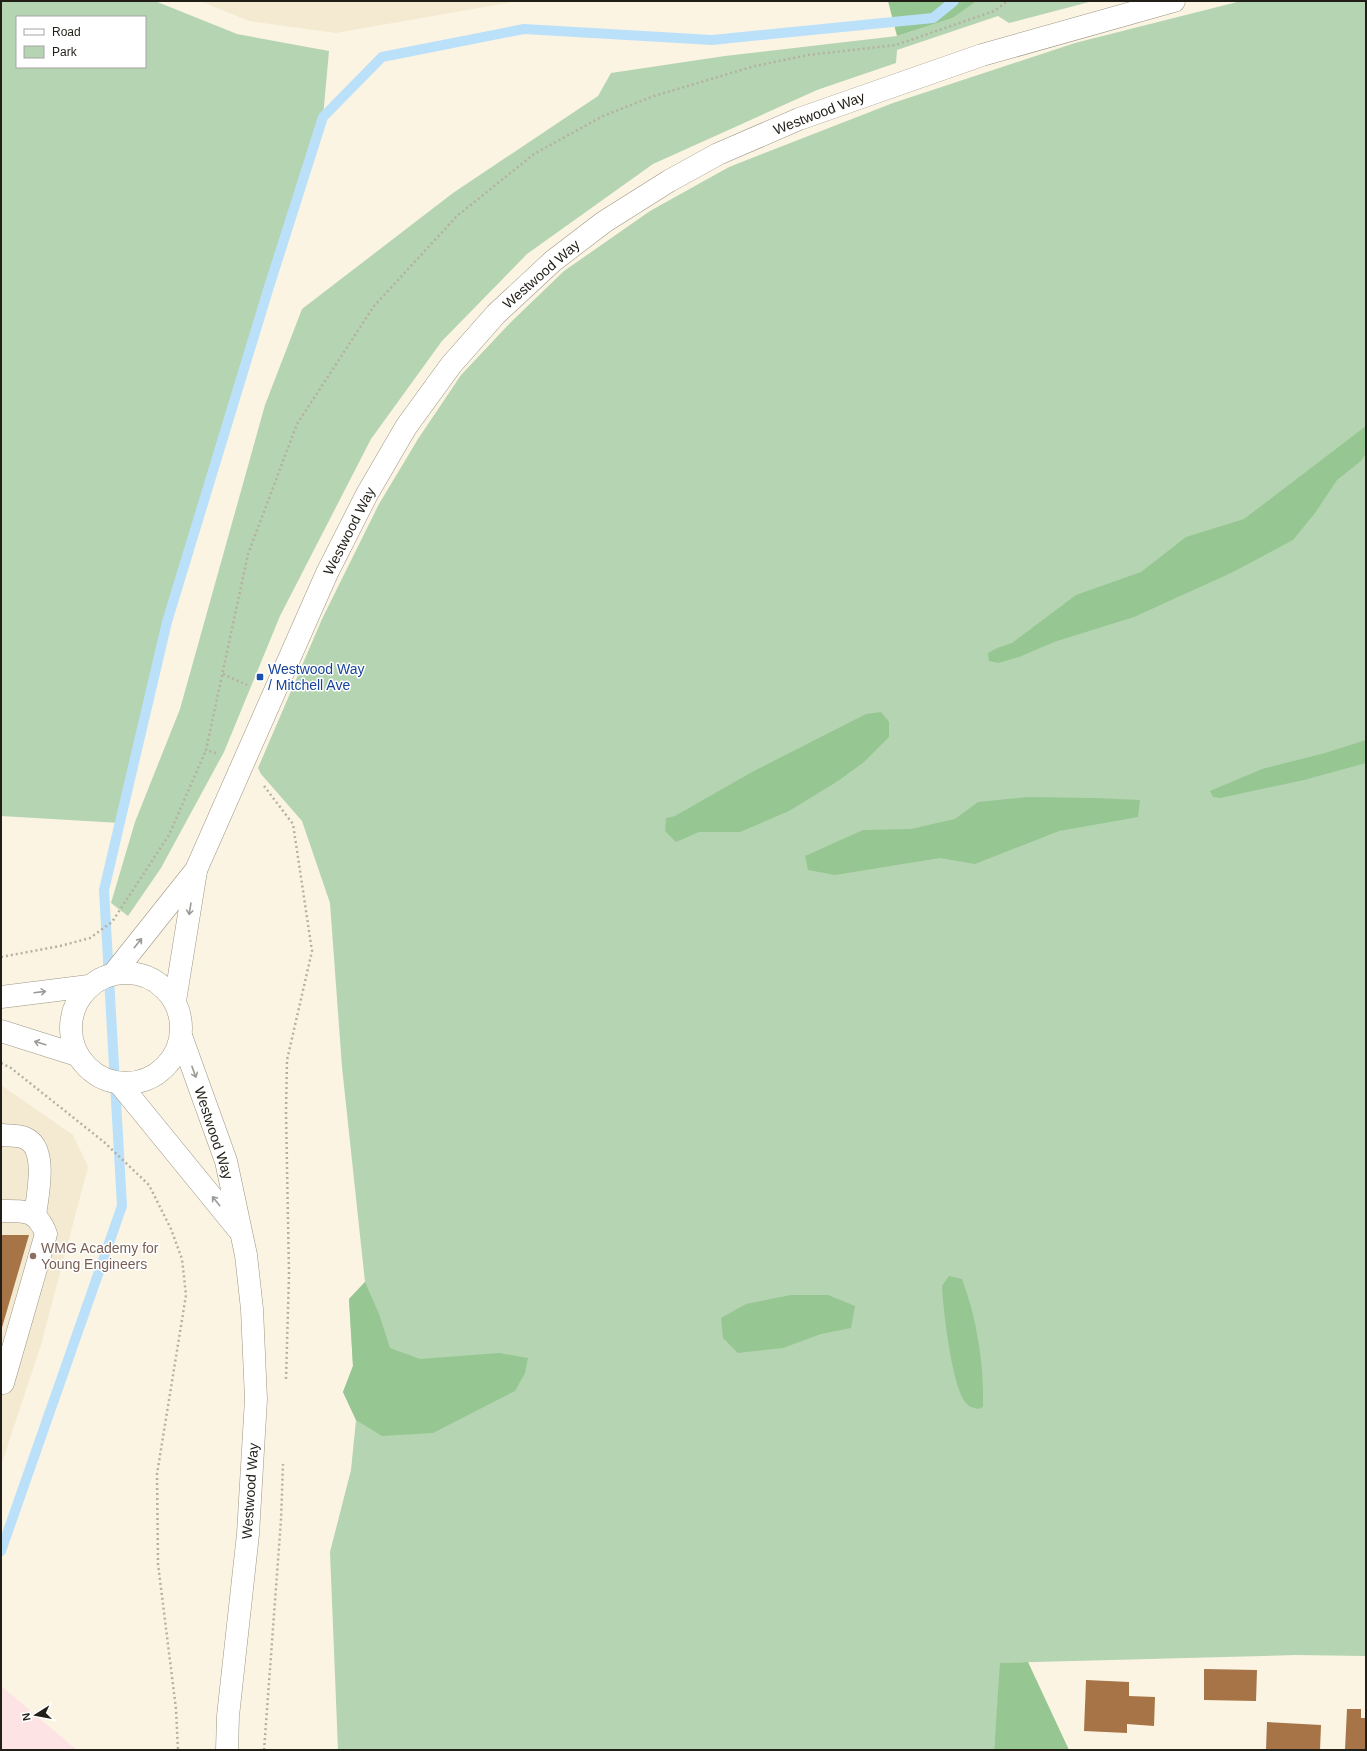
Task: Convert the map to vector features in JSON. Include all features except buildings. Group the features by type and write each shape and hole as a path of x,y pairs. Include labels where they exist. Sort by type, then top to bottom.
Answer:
{"street":[{"name":"Westwood Way","path":"114,973 196,870 327,573 367,494 406,428 451,366 496,314 553,261 604,222 669,180 718,154 799,119 982,55 1174,1"},
{"name":"Westwood Way","path":"175,1001 196,870"},
{"path":"130,972 145,975 163,987 175,1001 181,1023 181,1036 170,1060 161,1070 144,1080 119,1083 105,1079 84,1065 77,1055 72,1041 70,1027 72,1014 78,999 89,986 103,977 114,973 130,972"},
{"path":"1,997 89,986"},
{"path":"1,1031 77,1055"},
{"name":"Westwood Way","path":"181,1036 226,1161 246,1255 252,1309 256,1399 248,1534 228,1716 226,1750"},
{"name":"Westwood Way","path":"119,1083 240,1232"},
{"path":"1,1135 27,1139 35,1148 41,1168 35,1216"},
{"path":"1,1211 25,1211 35,1216 42,1223 46,1234 44,1246 3,1384"}],"path":[{"path":"1,956 60,946 90,938 112,922 169,835 206,750 248,554 297,424 374,306 457,216 534,154 611,114 654,96 755,66 808,55 896,45 994,11 1008,1"},
{"path":"206,750 244,763 293,824 312,951 287,1060 286,1112 289,1274 286,1385"},
{"path":"1,1063 11,1068 104,1142 149,1185 171,1229 182,1259 186,1295 156,1474 158,1564 176,1709 178,1750"},
{"path":"264,1750 281,1520 283,1456"}],"shaded area":[{"path":"200,1 518,1 336,33 249,21"},
{"name":"WMG Academy for Young Engineers","path":"1,1085 73,1135 88,1167 41,1345 1,1466"},
{"path":"1,1686 77,1750 1,1750"}],"green space":[{"path":"1,1 155,1 237,34 329,51 323,117 268,290 167,622 120,823 1,816"},
{"path":"888,1 977,1 953,18 897,36"},
{"path":"977,1 1093,1 1009,23 998,16 897,50 896,63 817,90 653,164 527,254 442,341 371,439 280,616 224,752 161,868 128,916 111,903 135,822 180,709 265,405 302,309 453,193 598,96 611,73 725,56 897,36 953,18"},
{"path":"1241,1 1366,1 1366,1656 1295,1655 1001,1663 994,1750 338,1750 330,1552 351,1470 356,1420 343,1392 353,1366 349,1299 365,1282 342,1067 330,903 302,821 261,774 258,768 322,619 379,504 418,439 461,375 510,323 564,271 650,211 729,167 893,103 1075,43"},
{"path":"1366,426 1366,453 1361,461 1337,480 1315,513 1293,540 1233,572 1134,617 1054,642 1019,657 998,663 989,661 988,653 1012,643 1076,595 1141,572 1186,537 1244,519"},
{"path":"881,712 889,722 889,737 864,762 838,781 789,811 740,832 699,832 676,842 665,831 666,818 675,816 752,772 866,714"},
{"path":"1366,740 1366,763 1304,780 1220,798 1213,797 1210,791 1262,769 1325,753"},
{"path":"1028,797 1140,800 1138,817 1059,831 975,864 940,858 835,875 808,870 805,856 863,830 911,829 955,819 978,802"},
{"path":"949,1276 962,1279 976,1326 981,1358 983,1391 983,1407 978,1409 968,1405 962,1396 957,1383 949,1348 942,1286"},
{"path":"365,1282 379,1314 390,1348 420,1359 499,1353 528,1358 525,1373 515,1391 433,1433 382,1436 356,1420 343,1392 353,1366 349,1299"},
{"path":"791,1295 828,1295 855,1306 851,1328 821,1334 783,1348 738,1353 723,1338 721,1318 746,1304"},
{"path":"1028,1662 1069,1750 994,1750 1000,1663"}],"waterway":[{"path":"1,1551 122,1206 104,890 167,622 268,290 323,117 382,57 524,29 712,40 933,18 954,1"}],"place":[{"name":"Westwood Way / Mitchell Ave","path":"260,677"},
{"name":"WMG Academy for Young Engineers","path":"33,1256"}]}
